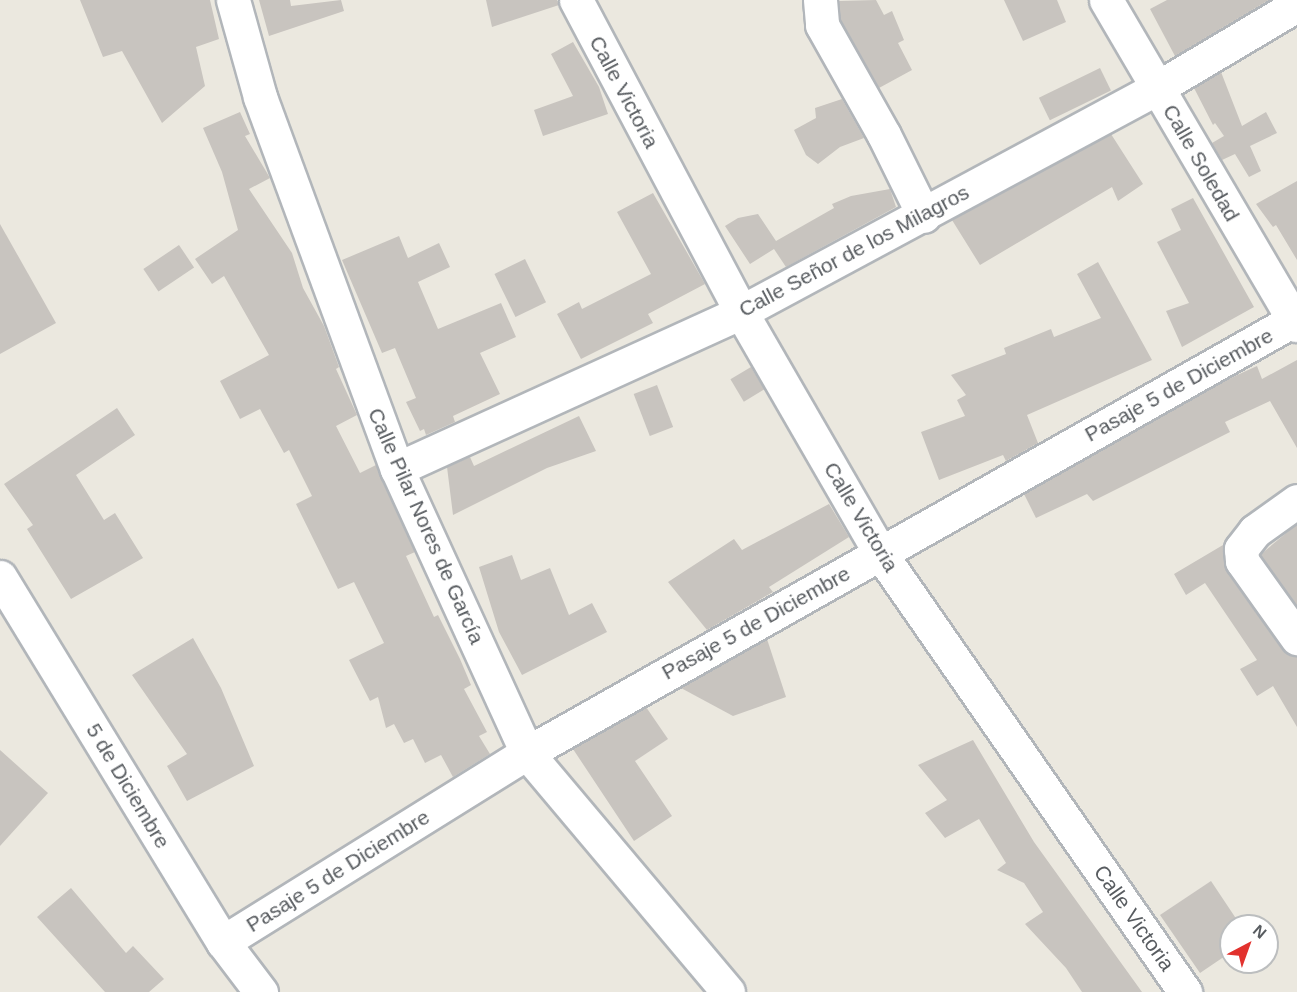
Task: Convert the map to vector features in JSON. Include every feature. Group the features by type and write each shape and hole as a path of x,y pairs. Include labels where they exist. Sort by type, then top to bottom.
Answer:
{"street":[{"name":"Calle Pilar Nores de García","path":"233,0 260,97 397,469 527,753 728,992"},
{"path":"820,0 822,25 884,135 924,216"},
{"name":"Calle Soledad","path":"1106,0 1296,321"},
{"name":"Calle Victoria","path":"587,4 741,312 880,553 1185,992"},
{"name":"Calle Señor de los Milagros","path":"397,469 741,312 924,216 1157,88 1297,5"},
{"name":"Pasaje 5 de Diciembre","path":"223,942 527,753 1296,321"},
{"path":"1297,501 1255,531 1241,549 1242,561 1297,638"},
{"name":"5 de Diciembre","path":"0,577 223,942 261,992"}],"building":[{"path":"80,0 210,0 219,39 196,47 205,86 162,123 122,51 103,57"},
{"path":"259,0 290,0 291,6 341,0 344,11 269,36"},
{"path":"486,0 557,0 559,5 492,27"},
{"path":"876,0 884,15 892,11 904,40 898,43 912,70 879,88 840,19 839,1"},
{"path":"1004,0 1057,0 1066,22 1023,41"},
{"path":"1167,0 1269,0 1175,56 1150,9"},
{"path":"573,42 599,87 608,114 543,136 534,110 573,96 551,54"},
{"path":"1100,68 1111,90 1050,120 1039,98"},
{"path":"1221,72 1242,126 1266,112 1277,133 1250,146 1261,171 1249,177 1235,154 1222,160 1212,143 1224,136 1215,123 1213,125 1194,88"},
{"path":"842,99 864,138 840,147 818,164 806,155 794,130 816,118 815,108"},
{"path":"240,112 250,134 245,136 270,178 249,189 292,253 303,288 324,326 339,367 336,369 357,415 336,426 360,473 376,465 415,552 406,556 434,617 438,615 460,659 471,685 464,689 487,732 479,736 490,754 453,777 441,755 425,763 413,739 404,743 394,724 386,728 378,697 370,701 349,660 384,643 354,582 338,589 296,504 312,496 289,450 284,453 260,409 240,419 220,381 269,355 224,276 212,284 195,259 238,230 222,172 203,128"},
{"path":"1111,134 1143,184 1118,201 1112,187 980,265 952,220"},
{"path":"1297,181 1297,260 1276,225 1273,227 1256,204"},
{"path":"890,189 896,207 786,267 774,249 750,264 725,226 738,218 758,214 776,241 834,208 832,204 851,196"},
{"path":"653,193 705,284 648,314 653,323 581,359 557,314 579,302 582,309 651,274 617,212"},
{"path":"1193,198 1254,307 1182,347 1166,311 1189,303 1157,242 1181,230 1171,209"},
{"path":"0,224 56,323 0,354"},
{"path":"399,236 408,258 439,243 450,267 418,282 438,329 501,303 516,337 480,353 500,394 453,416 455,422 426,435 424,429 420,431 406,402 416,398 395,348 382,353 342,260"},
{"path":"179,245 194,267 158,291 143,269"},
{"path":"525,259 546,302 515,317 494,274"},
{"path":"1098,262 1152,360 1027,415 1038,443 1006,461 1003,455 939,480 921,432 965,416 957,400 966,395 951,375 1006,354 1004,348 1051,329 1054,337 1101,318 1077,274"},
{"path":"1297,360 1297,448 1270,401 1225,422 1230,432 1093,501 1087,494 1036,518 1024,494 1224,381 1257,366 1262,379"},
{"path":"751,367 764,389 744,402 730,379"},
{"path":"657,385 673,427 650,436 634,394"},
{"path":"117,408 135,435 76,475 104,520 115,513 143,558 71,599 27,529 33,525 4,484"},
{"path":"579,416 596,451 547,468 453,515 447,467 470,457 474,466"},
{"path":"829,504 849,537 769,587 773,592 707,630 668,582 734,539 742,550"},
{"path":"1297,524 1297,606 1260,555"},
{"path":"1223,545 1227,572 1282,649 1297,656 1297,727 1273,686 1257,696 1240,669 1257,660 1205,583 1186,595 1174,574"},
{"path":"512,555 521,580 550,568 569,615 592,603 607,632 522,675 499,632 479,567"},
{"path":"193,638 221,688 254,766 187,801 167,766 187,754 132,675"},
{"path":"767,639 786,697 733,716 681,688"},
{"path":"646,707 668,739 635,761 672,816 634,841 573,749"},
{"path":"973,740 1034,842 1142,992 1082,992 1066,968 1025,924 1043,912 1024,883 997,870 1006,863 979,819 945,838 925,813 947,800 918,765"},
{"path":"0,750 48,793 0,846"},
{"path":"1211,881 1233,914 1219,914 1219,960 1200,973 1160,915"},
{"path":"71,888 126,953 133,946 164,979 149,992 105,992 37,917"}]}
